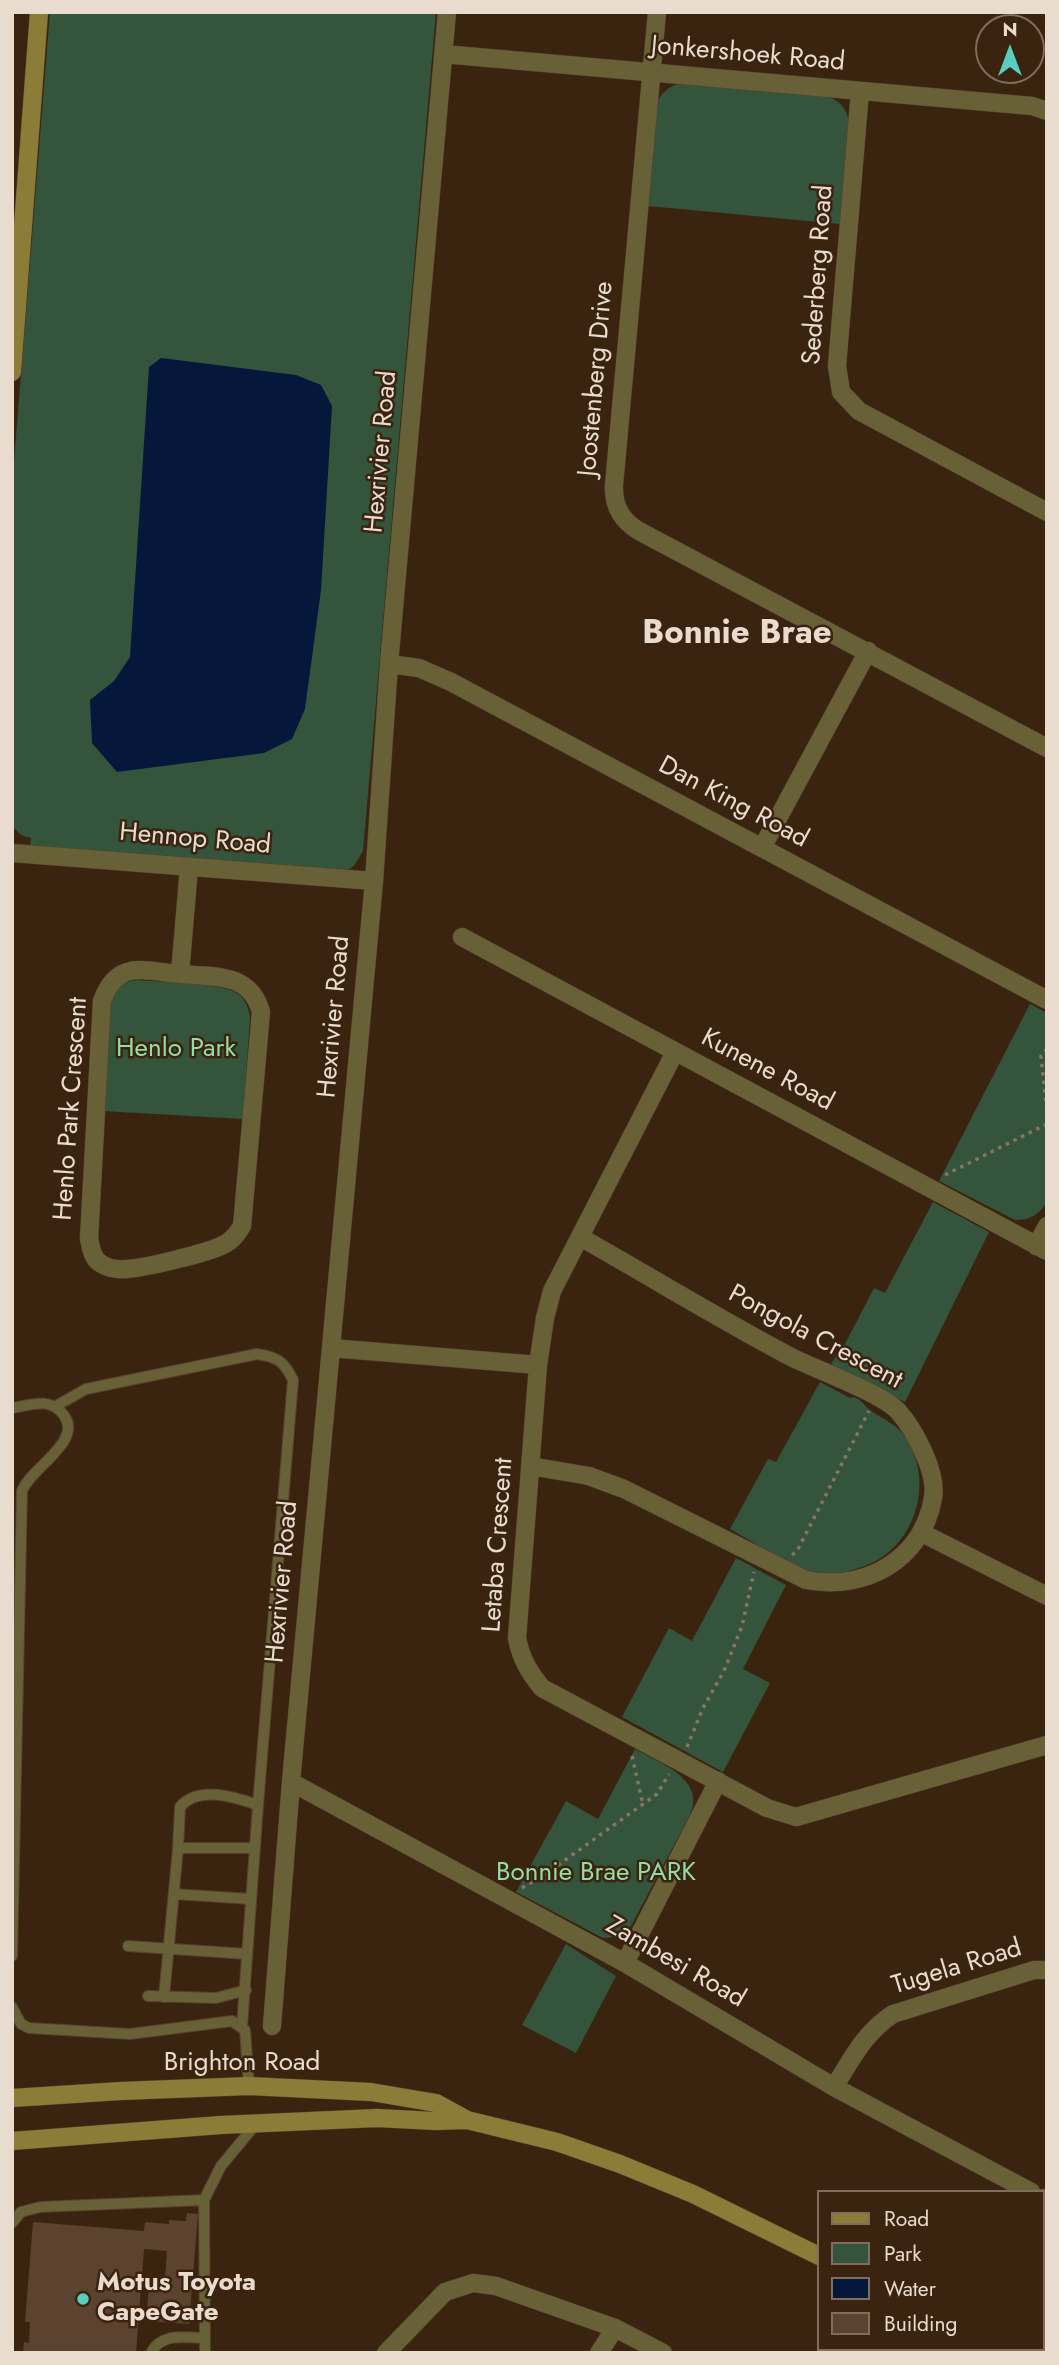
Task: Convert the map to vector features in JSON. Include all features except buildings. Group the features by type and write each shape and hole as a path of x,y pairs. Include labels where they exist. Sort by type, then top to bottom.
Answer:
{"main road":[{"path":"12,224 29,12"},
{"path":"12,372 39,12"},
{"name":"Brighton Road","path":"12,2098 249,2086 371,2092 436,2103 467,2120 557,2142 620,2164 693,2194 818,2256"},
{"name":"Brighton Road","path":"12,2141 69,2135 377,2118 467,2120"}],"street":[{"name":"Hexrivier Road","path":"272,2026 291,1782 374,881 389,664 447,12"},
{"name":"Joostenberg Drive","path":"657,12 614,485 617,509 630,526 1047,748"},
{"name":"Jonkershoek Road","path":"443,54 1032,106 1047,111"},
{"name":"Sederberg Road","path":"860,91 837,366 841,391 859,411 1047,512"},
{"path":"762,848 868,651"},
{"name":"Dan King Road","path":"389,664 419,668 452,682 1047,1000"},
{"name":"Hennop Road","path":"12,853 374,881"},
{"path":"180,974 189,867"},
{"name":"Kunene Road","path":"462,937 1041,1248"},
{"name":"Henlo Park Crescent","path":"138,970 180,974 230,978 243,984 258,1000 261,1012 242,1226 237,1234 222,1246 136,1268 111,1268 99,1263 92,1253 89,1239 102,1000 113,980 123,972 138,970"},
{"name":"Letaba Crescent","path":"675,1052 552,1291 545,1318 538,1365 517,1638 522,1659 542,1688 767,1808 796,1817 1047,1745"},
{"path":"1041,1248 1047,1226"},
{"name":"Pongola Crescent","path":"530,1466 589,1476 624,1489 806,1580 826,1584 878,1572 902,1558 922,1533 934,1495 929,1466 912,1430 896,1409 794,1358 580,1237"},
{"path":"331,1348 538,1365"},
{"path":"922,1533 1047,1596"},
{"path":"625,1963 718,1781"},
{"name":"Zambesi Road","path":"291,1782 625,1963 834,2087 1027,2190"},
{"name":"Tugela Road","path":"834,2087 875,2025 892,2014 1034,1970 1047,1970"},
{"path":"386,2353 444,2292 473,2283 496,2286 615,2328 663,2353"},
{"path":"599,2353 615,2328"}],"lane":[{"path":"57,1406 86,1389 257,1354 277,1357 287,1367 293,1380 242,2026"},
{"path":"12,1408 43,1402 57,1406 67,1419 66,1436 60,1448 28,1479 22,1491 12,1956"},
{"path":"164,1997 180,1807 191,1797 222,1796 258,1805"},
{"path":"178,1848 255,1849"},
{"path":"174,1894 251,1899"},
{"path":"128,1946 247,1954"},
{"path":"148,1996 216,1998 246,1990"},
{"path":"12,2007 21,2024 29,2028 130,2034 232,2021 245,2030 249,2086"},
{"path":"205,2353 204,2200 220,2166 256,2124"},
{"path":"12,2223 21,2212 40,2207 204,2200"},
{"path":"151,2353 162,2339 205,2338"}],"path":[{"path":"930,1189 945,1175 1046,1126 1041,1056 1047,1049"},
{"path":"781,1567 797,1550 876,1397"},
{"path":"514,1902 523,1886 547,1873 657,1794 688,1745 703,1708 724,1671 742,1626 758,1554"},
{"path":"638,1738 631,1757 643,1805"}],"green space":[{"path":"50,12 436,12 363,851 354,866 344,872 30,846 31,838 21,835 12,826 12,486"},
{"path":"683,83 825,96 838,102 849,123 840,224 648,206 657,103 667,89"},
{"name":"Henlo Park","path":"137,980 214,986 233,991 243,999 250,1018 243,1119 102,1111 110,998 123,983"},
{"path":"1030,1004 1047,1013 1047,1201 1034,1216 1015,1220 939,1181"},
{"path":"933,1202 989,1232 905,1402 831,1364 846,1342 874,1288 885,1293"},
{"path":"820,1382 850,1398 854,1397 899,1430 907,1439 915,1457 919,1476 915,1514 895,1546 880,1559 862,1567 831,1574 821,1574 799,1567 730,1529 768,1459 776,1462"},
{"path":"736,1558 786,1585 743,1669 770,1683 723,1772 622,1717 669,1628 692,1641"},
{"name":"Bonnie Brae PARK","path":"635,1749 679,1774 692,1792 693,1804 689,1817 631,1926 616,1937 603,1938 516,1892 566,1801 598,1819"},
{"path":"566,1944 616,1976 576,2053 522,2025"}],"water":[{"path":"161,358 296,375 321,385 332,406 321,590 305,709 292,739 264,753 117,772 92,743 90,700 114,681 130,657 149,367"}],"place":[{"name":"Motus Toyota CapeGate","path":"83,2299"}],"district":[{"name":"Bonnie Brae","path":"737,635"}]}
